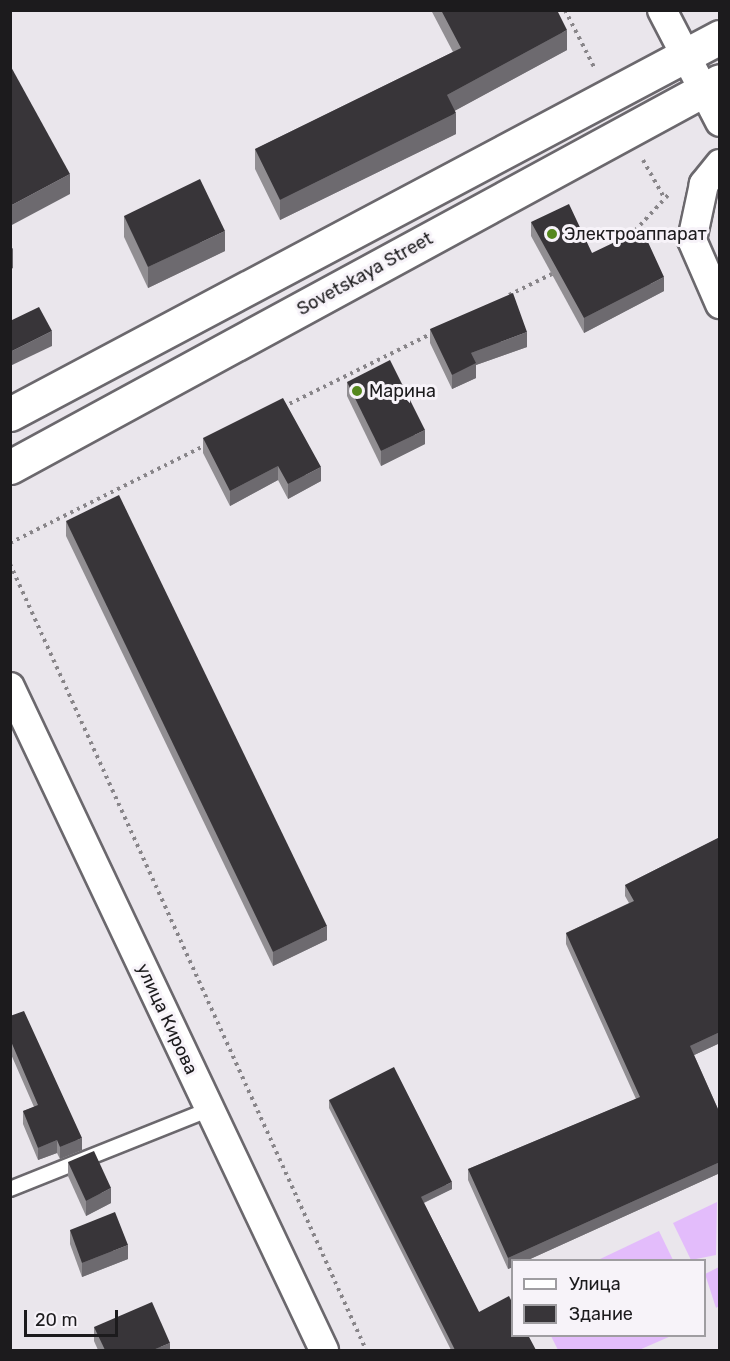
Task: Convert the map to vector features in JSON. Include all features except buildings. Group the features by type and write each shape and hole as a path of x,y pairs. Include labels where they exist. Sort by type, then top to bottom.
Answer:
{"street":[{"path":"662,10 685,58 711,86 720,122"},
{"path":"10,414 685,58 720,37"},
{"name":"Sovetskaya Street","path":"10,467 711,86"},
{"path":"720,164 704,184 692,240 720,304"},
{"name":"улица Кирова","path":"10,687 324,1350"}],"lane":[{"path":"10,1189 210,1109"}],"path":[{"path":"621,240 672,190"},
{"path":"504,298 568,266"},
{"path":"280,408 440,330"},
{"path":"10,543 216,440"},
{"path":"10,564 366,1350"}],"shaded area":[{"path":"717,1202 716,1255 691,1259 673,1223"},
{"path":"659,1231 673,1259 600,1259"},
{"path":"719,1267 719,1306 716,1308 706,1277 706,1274"},
{"path":"552,1337 669,1337 639,1350 558,1350"}],"place":[{"name":"Электроаппарат","path":"552,234"},
{"name":"Марина","path":"357,391"}]}
